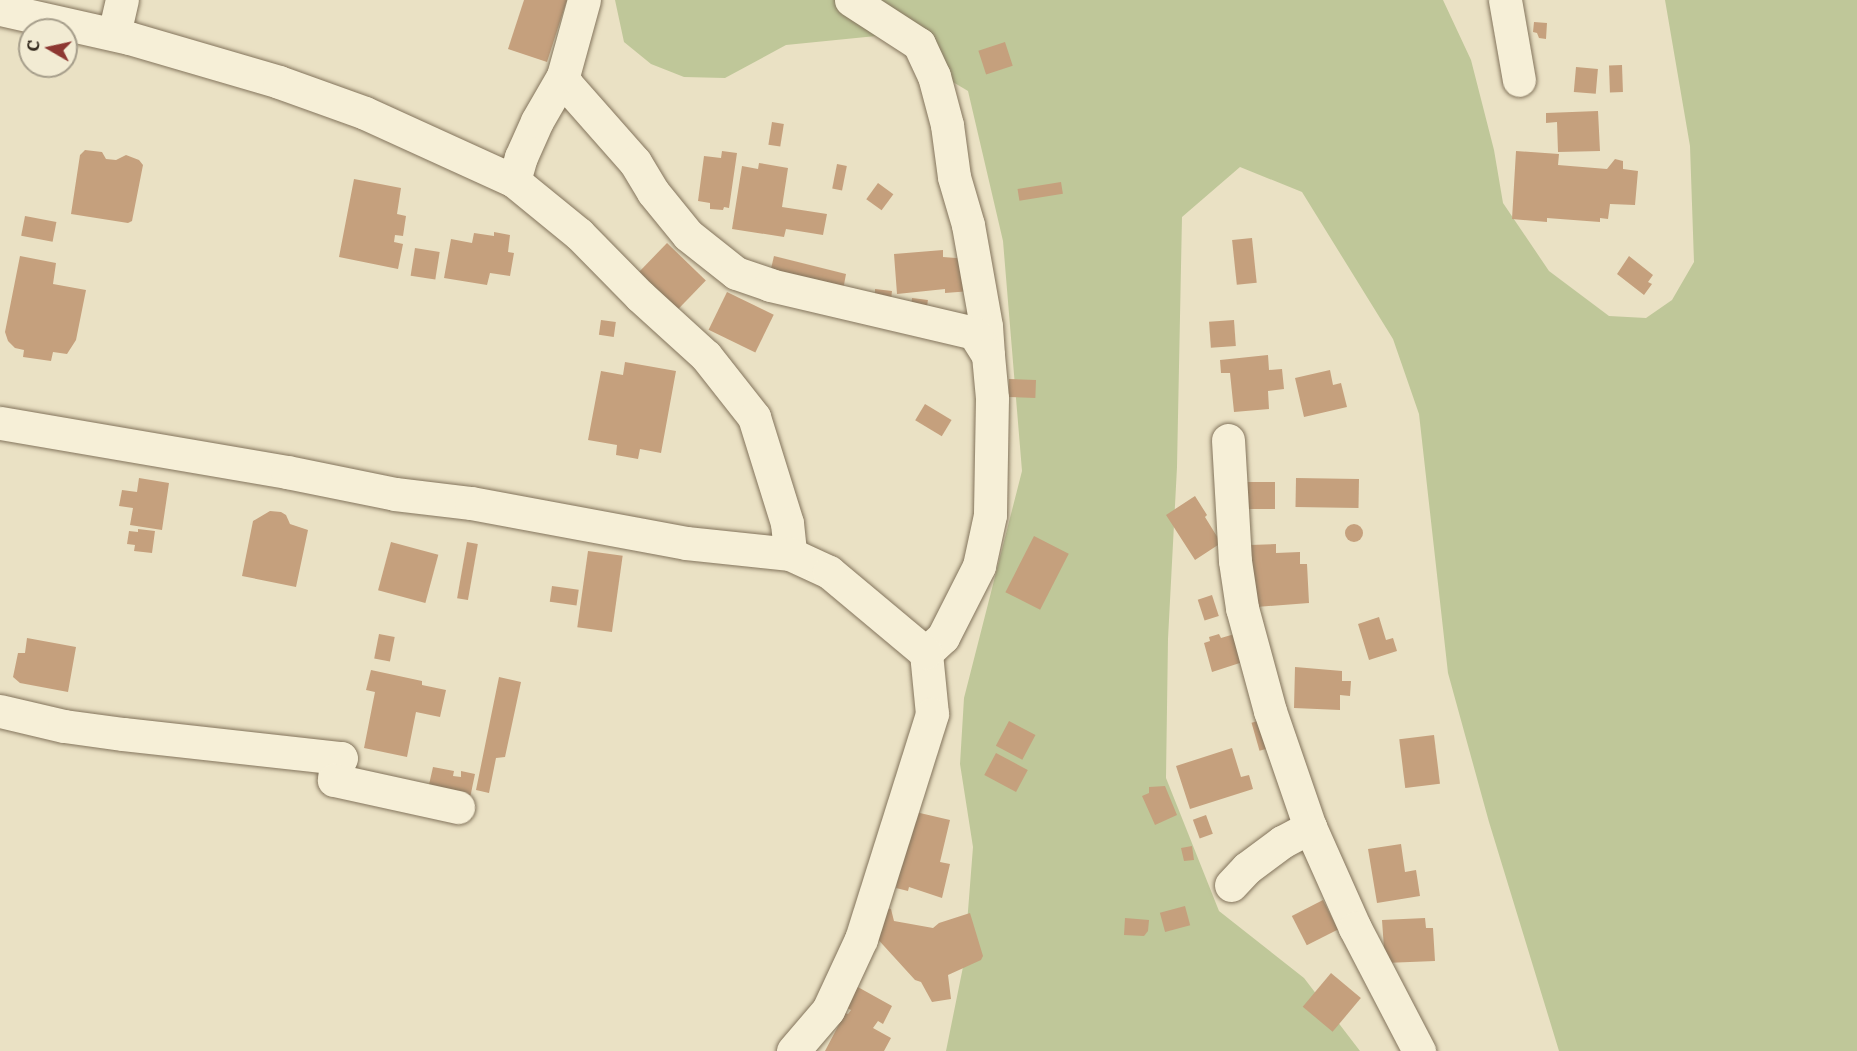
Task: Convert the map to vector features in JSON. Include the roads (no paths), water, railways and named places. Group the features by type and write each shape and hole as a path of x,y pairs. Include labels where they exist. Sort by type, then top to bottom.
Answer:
{"street":[{"path":"114,34 122,0"},
{"path":"514,181 521,157 537,121 563,76 584,0"},
{"path":"851,0 919,44 934,76 946,125 954,177 968,225 981,332 992,398 990,515 979,566 942,637 926,653"},
{"path":"1505,0 1519,80"},
{"path":"0,9 114,34 222,64 365,113 514,181 579,234 640,296 705,356 754,417 787,523 790,554"},
{"path":"563,76 567,85 634,162 653,192 688,235 736,273 770,285 981,332"},
{"path":"0,423 287,472 395,494 471,503 686,543 790,554 830,572 926,653 932,714 861,939 828,1010 793,1051"},
{"path":"1228,440 1235,561 1242,608 1270,711 1310,827 1355,928 1419,1051"},
{"path":"0,711 64,726 341,758 334,780 458,807"},
{"path":"1231,885 1247,868 1281,842 1310,827"}]}
